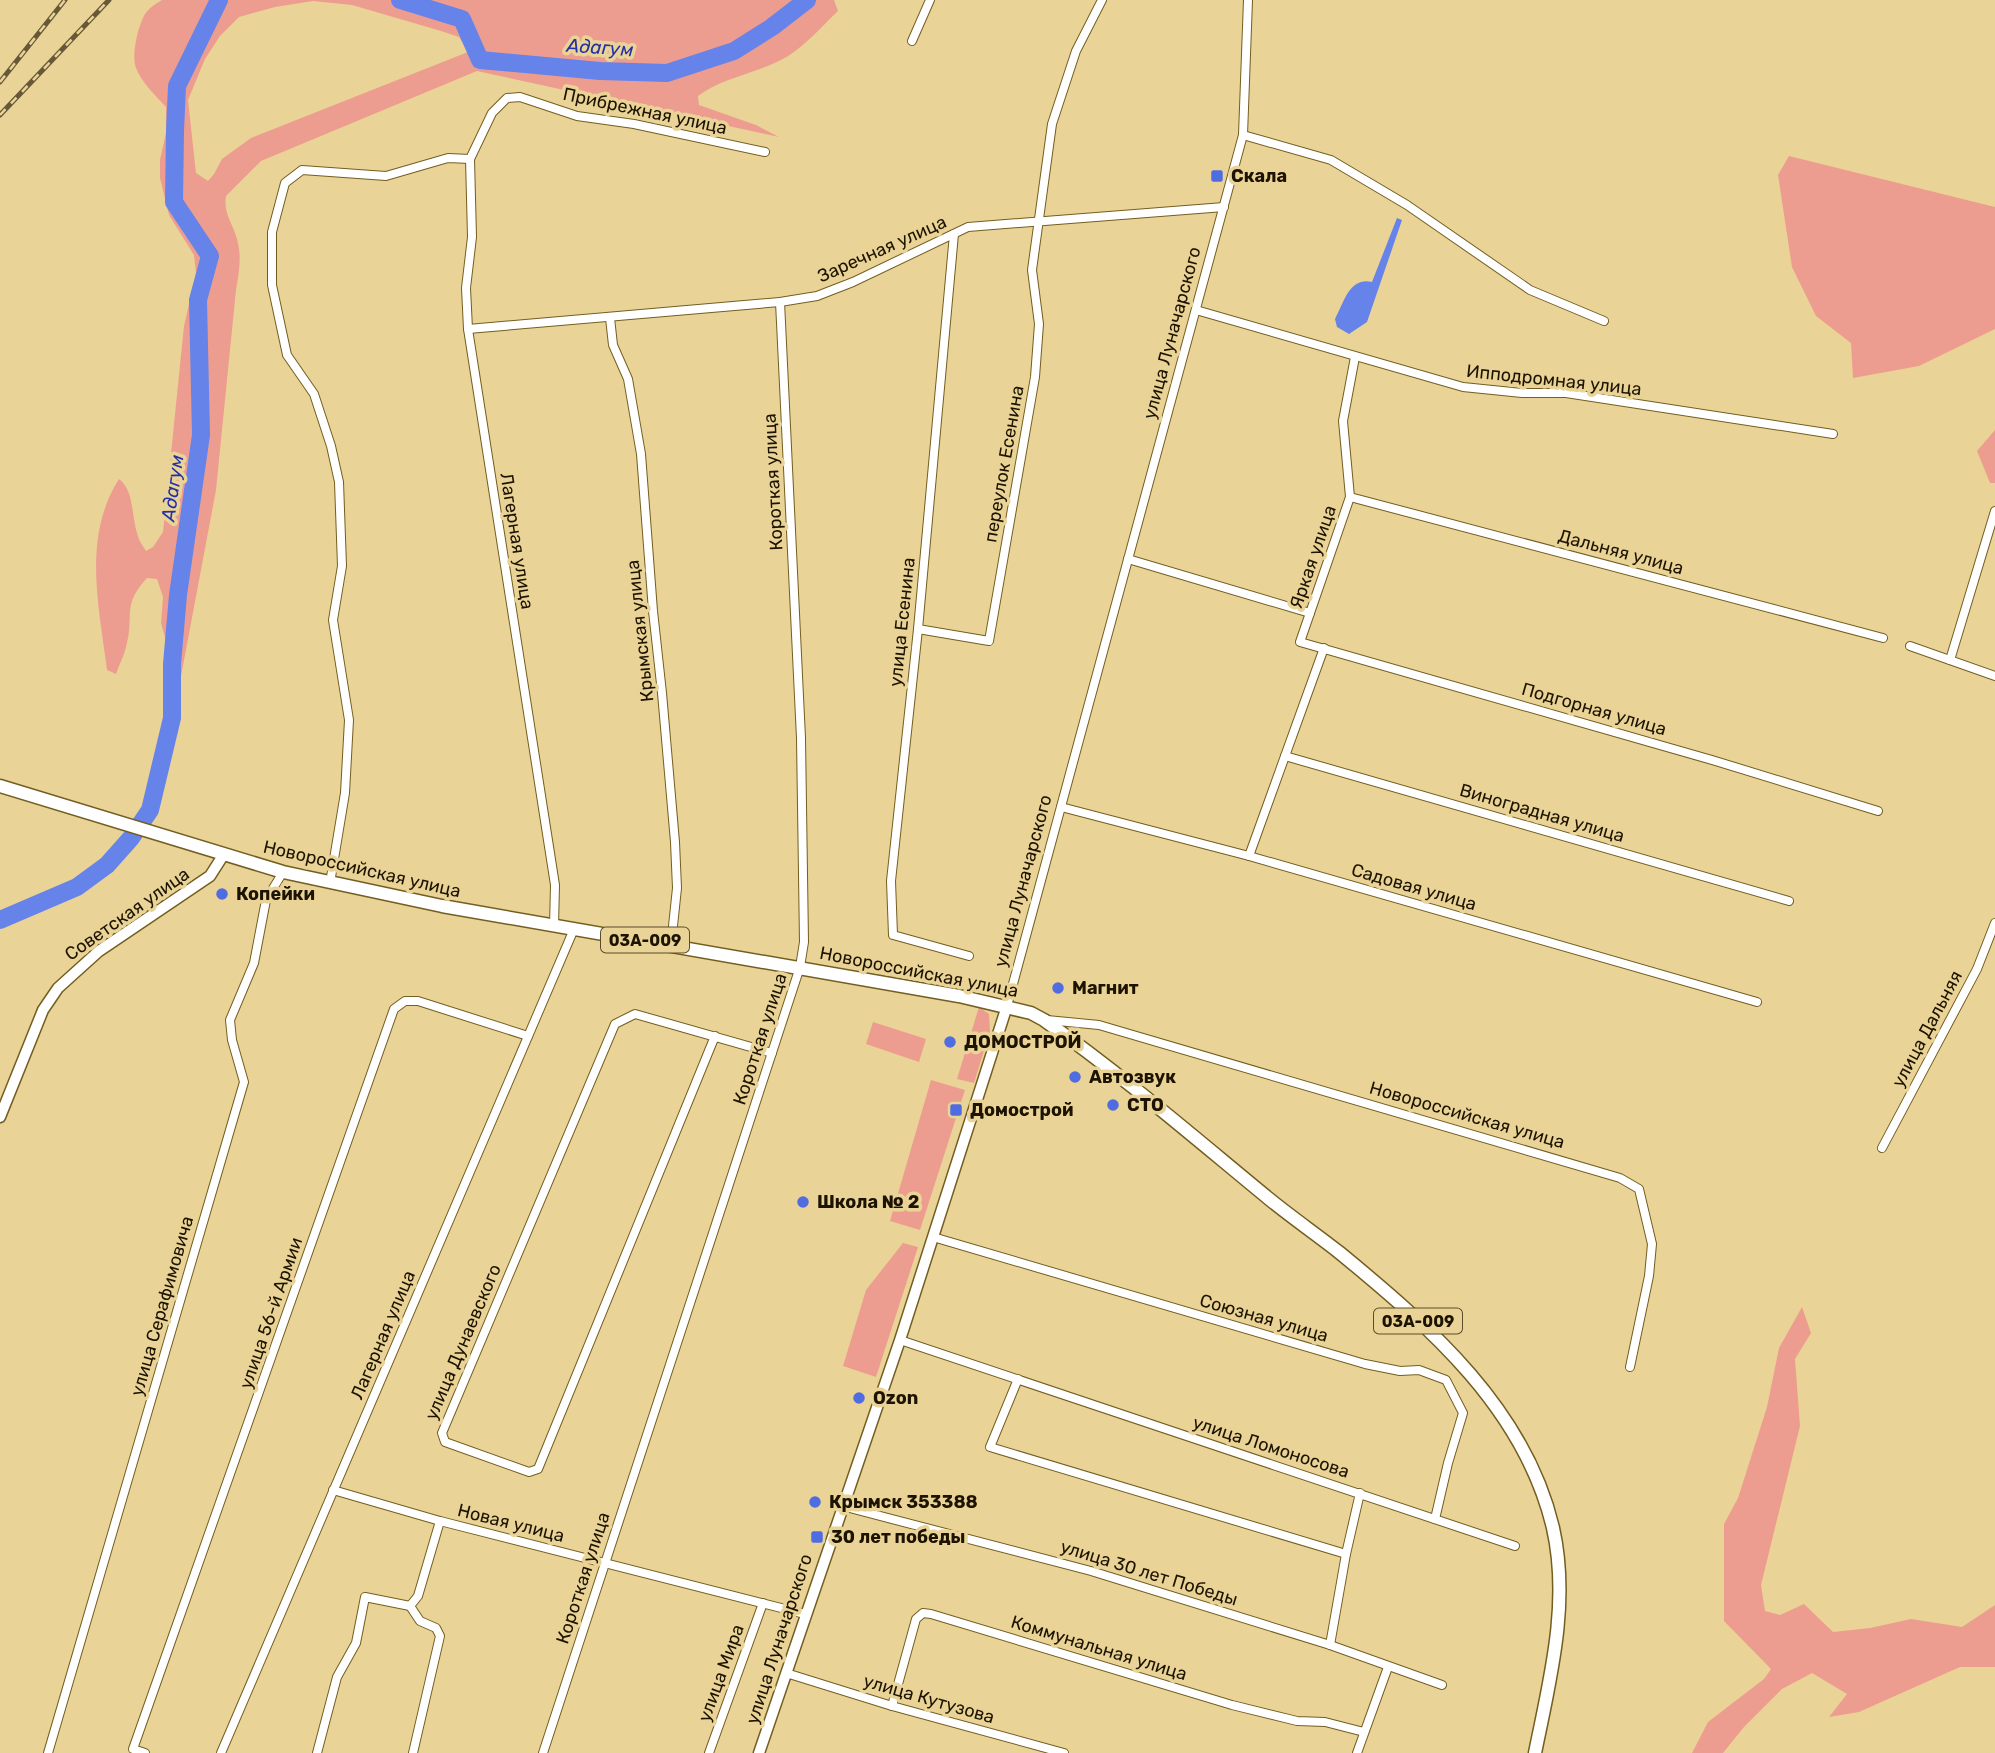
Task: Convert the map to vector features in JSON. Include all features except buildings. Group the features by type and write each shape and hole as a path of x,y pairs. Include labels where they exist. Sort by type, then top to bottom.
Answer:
{"main road":[{"name":"Новороссийская улица","path":"0,786 283,872 330,883 554,926 800,967 1007,1006 1044,1020"},
{"name":"Советская улица","path":"0,1117 43,1010 58,988 99,951 210,876 223,854"},
{"name":"улица Луначарского","path":"759,1753 900,1340 1007,1006"},
{"name":"03А-009","path":"1044,1020 1339,1253 1459,1360 1493,1401 1519,1441 1538,1478 1559,1564 1557,1634 1535,1753"}],"street":[{"path":"912,41 930,0"},
{"path":"1039,220 1052,124 1076,51 1102,0"},
{"name":"улица Луначарского","path":"1007,1006 1243,135 1248,0"},
{"name":"Прибрежная улица","path":"470,159 492,113 507,98 520,97 577,116 634,124 765,152"},
{"path":"1243,135 1331,160 1407,205 1530,290 1604,321"},
{"path":"330,883 345,793 349,720 333,620 342,566 340,482 314,394 287,355 272,285 271,232 285,183 302,170 386,176 448,158 470,159"},
{"name":"Лагерная улица","path":"470,159 472,237 466,288 468,330 555,885 554,926"},
{"name":"Заречная улица","path":"468,330 780,302 817,296 968,227 1224,207"},
{"name":"переулок Есенина","path":"918,629 989,641 1035,377 1039,324 1032,270 1039,220"},
{"name":"улица Есенина","path":"954,234 918,629 891,881 893,935 969,956"},
{"name":"Короткая улица","path":"543,1753 800,967 804,942 801,738 780,302"},
{"name":"Ипподромная улица","path":"1196,310 1463,387 1522,393 1566,393 1833,435"},
{"name":"Крымская улица","path":"610,318 613,345 628,379 641,454 675,842 677,888 671,945"},
{"name":"Яркая улица","path":"1300,642 1350,497 1343,421 1355,357"},
{"name":"Дальняя улица","path":"1350,497 1883,638"},
{"path":"1950,660 1995,511"},
{"path":"1128,559 1310,613"},
{"name":"Подгорная улица","path":"1300,642 1699,756 1878,811"},
{"path":"1910,646 1995,676"},
{"path":"1248,856 1324,648"},
{"name":"Виноградная улица","path":"1285,756 1789,901"},
{"name":"Садовая улица","path":"1061,807 1248,856 1757,1002"},
{"name":"улица Серафимовича","path":"48,1753 244,1082 232,1040 230,1020 254,962 266,901 283,872"},
{"name":"улица Дальняя","path":"1882,1148 1977,969 1995,923"},
{"name":"Лагерная улица","path":"221,1753 573,929"},
{"name":"улица 56-й Армии","path":"145,1753 134,1749 394,1009 405,1001 418,1001 528,1036"},
{"name":"улица Дунаевского","path":"635,1014 715,1036 538,1469 529,1472 445,1442 442,1433 615,1024 635,1014"},
{"name":"Новороссийская улица","path":"1044,1020 1099,1025 1620,1178 1639,1189 1652,1244 1650,1276 1630,1367"},
{"path":"715,1036 772,1054"},
{"name":"Союзная улица","path":"933,1237 1366,1364 1400,1371 1419,1370 1446,1380 1463,1413 1435,1519"},
{"name":"улица Ломоносова","path":"900,1340 1515,1546"},
{"path":"1018,1379 990,1447 1346,1554"},
{"name":"Новая улица","path":"333,1490 440,1521 805,1614"},
{"path":"1330,1645 1360,1493"},
{"name":"улица 30 лет Победы","path":"842,1506 1091,1571 1330,1645 1442,1685"},
{"path":"410,1606 418,1596 440,1521"},
{"path":"317,1753 337,1677 356,1643 365,1597 410,1606 420,1621 436,1628 440,1636 413,1753"},
{"name":"улица Мира","path":"709,1753 763,1603"},
{"name":"Коммунальная улица","path":"892,1706 916,1619 923,1613 1232,1705 1297,1721 1325,1722 1364,1732"},
{"path":"1357,1753 1388,1667"},
{"name":"улица Кутузова","path":"786,1673 892,1706 1064,1753"}],"shaded area":[{"path":"162,0 834,0 838,11 787,56 717,85 698,96 699,105 756,125 779,137 477,71 261,161 226,196 227,213 239,246 239,271 216,490 176,703 166,660 166,641 161,623 163,597 157,579 147,578 134,596 126,647 116,674 107,670 96,572 100,524 119,479 128,490 136,529 146,551 153,547 163,532 184,326 196,273 194,255 169,215 160,178 160,160 166,133 166,107 142,79 134,56 142,19 148,10","holes":["313,1 352,5 459,37 468,52 251,138 222,159 208,181 196,173 188,100 205,59 220,36 239,17 275,7"]},
{"path":"1789,156 1995,207 1995,329 1919,366 1853,378 1851,343 1816,316 1792,267 1778,175"},
{"path":"1995,430 1995,483 1990,483 1977,451"},
{"path":"979,1007 989,1014 990,1031 974,1083 957,1079"},
{"path":"873,1022 926,1039 919,1062 866,1044"},
{"path":"931,1080 965,1090 920,1230 890,1221"},
{"path":"903,1243 918,1247 876,1377 843,1366 866,1290"},
{"path":"1802,1307 1811,1333 1795,1359 1800,1426 1761,1585 1765,1611 1780,1615 1804,1604 1833,1632 1870,1628 1911,1619 1962,1627 1995,1605 1995,1667 1960,1667 1859,1712 1829,1717 1847,1694 1812,1673 1782,1689 1744,1727 1723,1753 1692,1753 1708,1722 1764,1679 1771,1669 1724,1621 1724,1524 1738,1498 1767,1407 1779,1348"}],"water":[{"path":"1397,218 1402,220 1367,322 1349,334 1337,327 1335,319 1353,287 1364,281 1372,282"}],"waterway":[{"name":"Адагум","path":"0,920 77,887 107,865 131,838 150,810 172,718 172,664 178,595 201,435 198,300 210,256 174,202 177,86 219,0"},
{"name":"Адагум","path":"400,0 462,19 480,60 600,71 667,73 734,51 807,0"}],"railway":[{"path":"0,82 65,0"},
{"path":"0,115 109,0"}],"place":[{"name":"Скала","path":"1217,176"},
{"name":"Копейки","path":"222,894"},
{"name":"Магнит","path":"1058,988"},
{"name":"ДОМОСТРОЙ","path":"950,1042"},
{"name":"Автозвук","path":"1075,1077"},
{"name":"СТО","path":"1113,1105"},
{"name":"Домострой","path":"956,1110"},
{"name":"Школа № 2","path":"803,1202"},
{"name":"Ozon","path":"859,1398"},
{"name":"Крымск 353388","path":"815,1502"},
{"name":"30 лет победы","path":"817,1537"}]}
